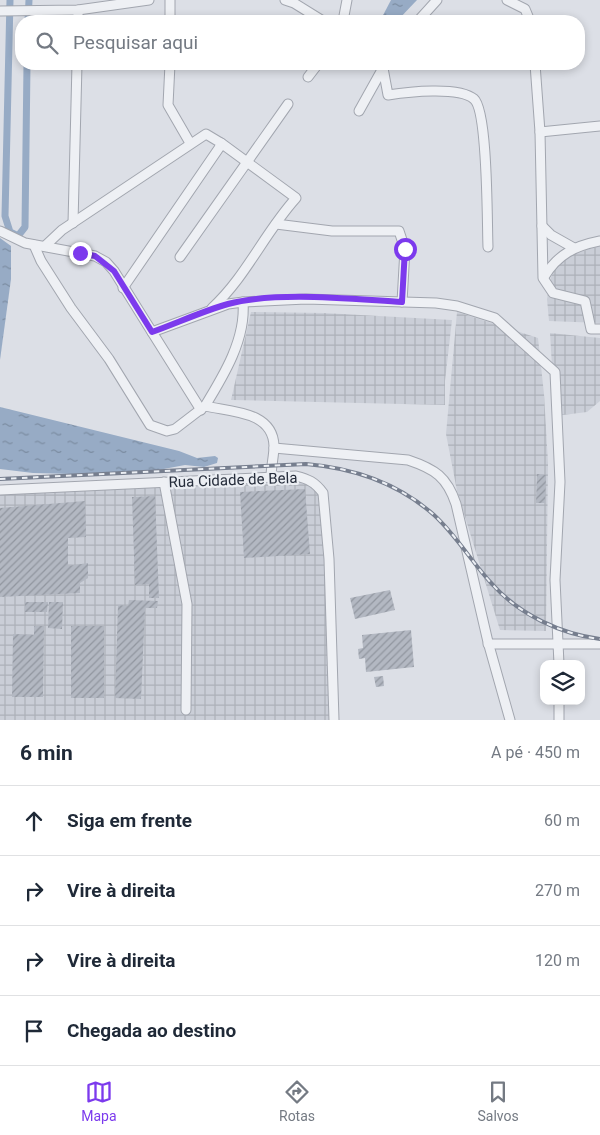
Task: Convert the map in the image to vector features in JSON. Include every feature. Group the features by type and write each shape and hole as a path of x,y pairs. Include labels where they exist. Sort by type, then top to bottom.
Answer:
{"street":[{"path":"2,11 78,10 150,0"},
{"path":"170,0 170,15"},
{"path":"285,0 294,3 313,15"},
{"path":"344,15 347,0"},
{"path":"423,15 437,0"},
{"path":"507,0 525,8 528,15"},
{"path":"78,10 78,15"},
{"path":"73,222 77,70"},
{"path":"170,70 168,105 190,143"},
{"path":"308,77 313,70"},
{"path":"359,111 380,70"},
{"path":"383,70 388,95 432,90 474,98 479,105 483,127 488,247"},
{"path":"535,70 540,132 543,278 553,293 585,301 591,329 600,329"},
{"path":"180,258 288,104"},
{"path":"540,132 600,126"},
{"path":"45,246 73,222 206,134 296,198 230,288 208,312"},
{"path":"123,288 221,143"},
{"path":"276,224 332,231 398,231 405,249 402,302"},
{"path":"542,226 551,235 574,248"},
{"path":"1,231 30,244 95,256 114,271 123,288 203,408 243,414 265,422 272,435 274,448 271,477"},
{"path":"543,278 561,255 574,248 600,241"},
{"path":"30,244 71,308 109,359 150,426 167,432 175,429 203,408 229,363 241,328 243,302"},
{"path":"152,332 243,302 306,299 446,304 489,314 517,335 555,372 557,457 560,482 555,580 559,660"},
{"path":"274,448 408,460 423,465 441,476 452,492 456,504 488,644 510,720"},
{"name":"Rua Cidade de Bela","path":"0,490 271,477 307,478 316,484 323,493 330,559 334,720"},
{"path":"164,482 186,596 186,710"},
{"path":"488,644 600,644"},
{"path":"559,705 559,720"}],"shaded area":[{"path":"600,246 600,323 549,321 547,299 551,277 557,266 573,254"},
{"path":"251,312 324,313 452,320 445,381 445,405 231,400"},
{"path":"457,312 538,338 544,394 548,463 546,631 500,630 457,491 446,434"},
{"path":"550,333 600,338 600,401 587,412 555,416"},
{"path":"296,476 323,493 334,720 0,720 0,491"}],"water":[{"path":"391,0 417,0 403,15 383,15"},
{"path":"0,238 11,246 11,279 0,360"},
{"path":"0,407 179,451 197,458 215,456 218,458 217,463 204,467 185,465 153,471 72,474 33,473 0,469"}],"building":[{"path":"537,474 546,475 545,503 536,503"},
{"path":"305,489 310,554 244,558 240,492"},
{"path":"155,496 159,598 149,598 149,584 135,585 132,497"},
{"path":"85,501 86,537 68,538 68,566 88,563 88,578 80,583 80,593 0,597 0,508"},
{"path":"390,590 395,610 355,619 350,598"},
{"path":"129,600 158,601 157,608 145,608 141,699 115,698 118,605 128,606"},
{"path":"25,602 48,602 47,612 25,612"},
{"path":"49,602 63,602 62,629 48,628"},
{"path":"34,626 44,626 43,697 12,697 13,634 34,635"},
{"path":"71,626 104,626 104,698 71,698"},
{"path":"411,630 414,667 366,672 365,658 359,659 358,649 363,648 362,635"},
{"path":"383,676 384,686 376,687 374,677"}],"waterway":[{"path":"10,0 5,216 10,232 18,236 25,227 27,70"},
{"path":"28,15 29,0"}],"railway":[{"path":"0,479 306,464 358,473 405,494 434,515 493,585 528,614 556,628 600,639"}],"route":[{"path":"80,253 95,256 106,262 114,271 127,295 152,332 228,304 243,302 306,299 402,302 405,249"}]}
